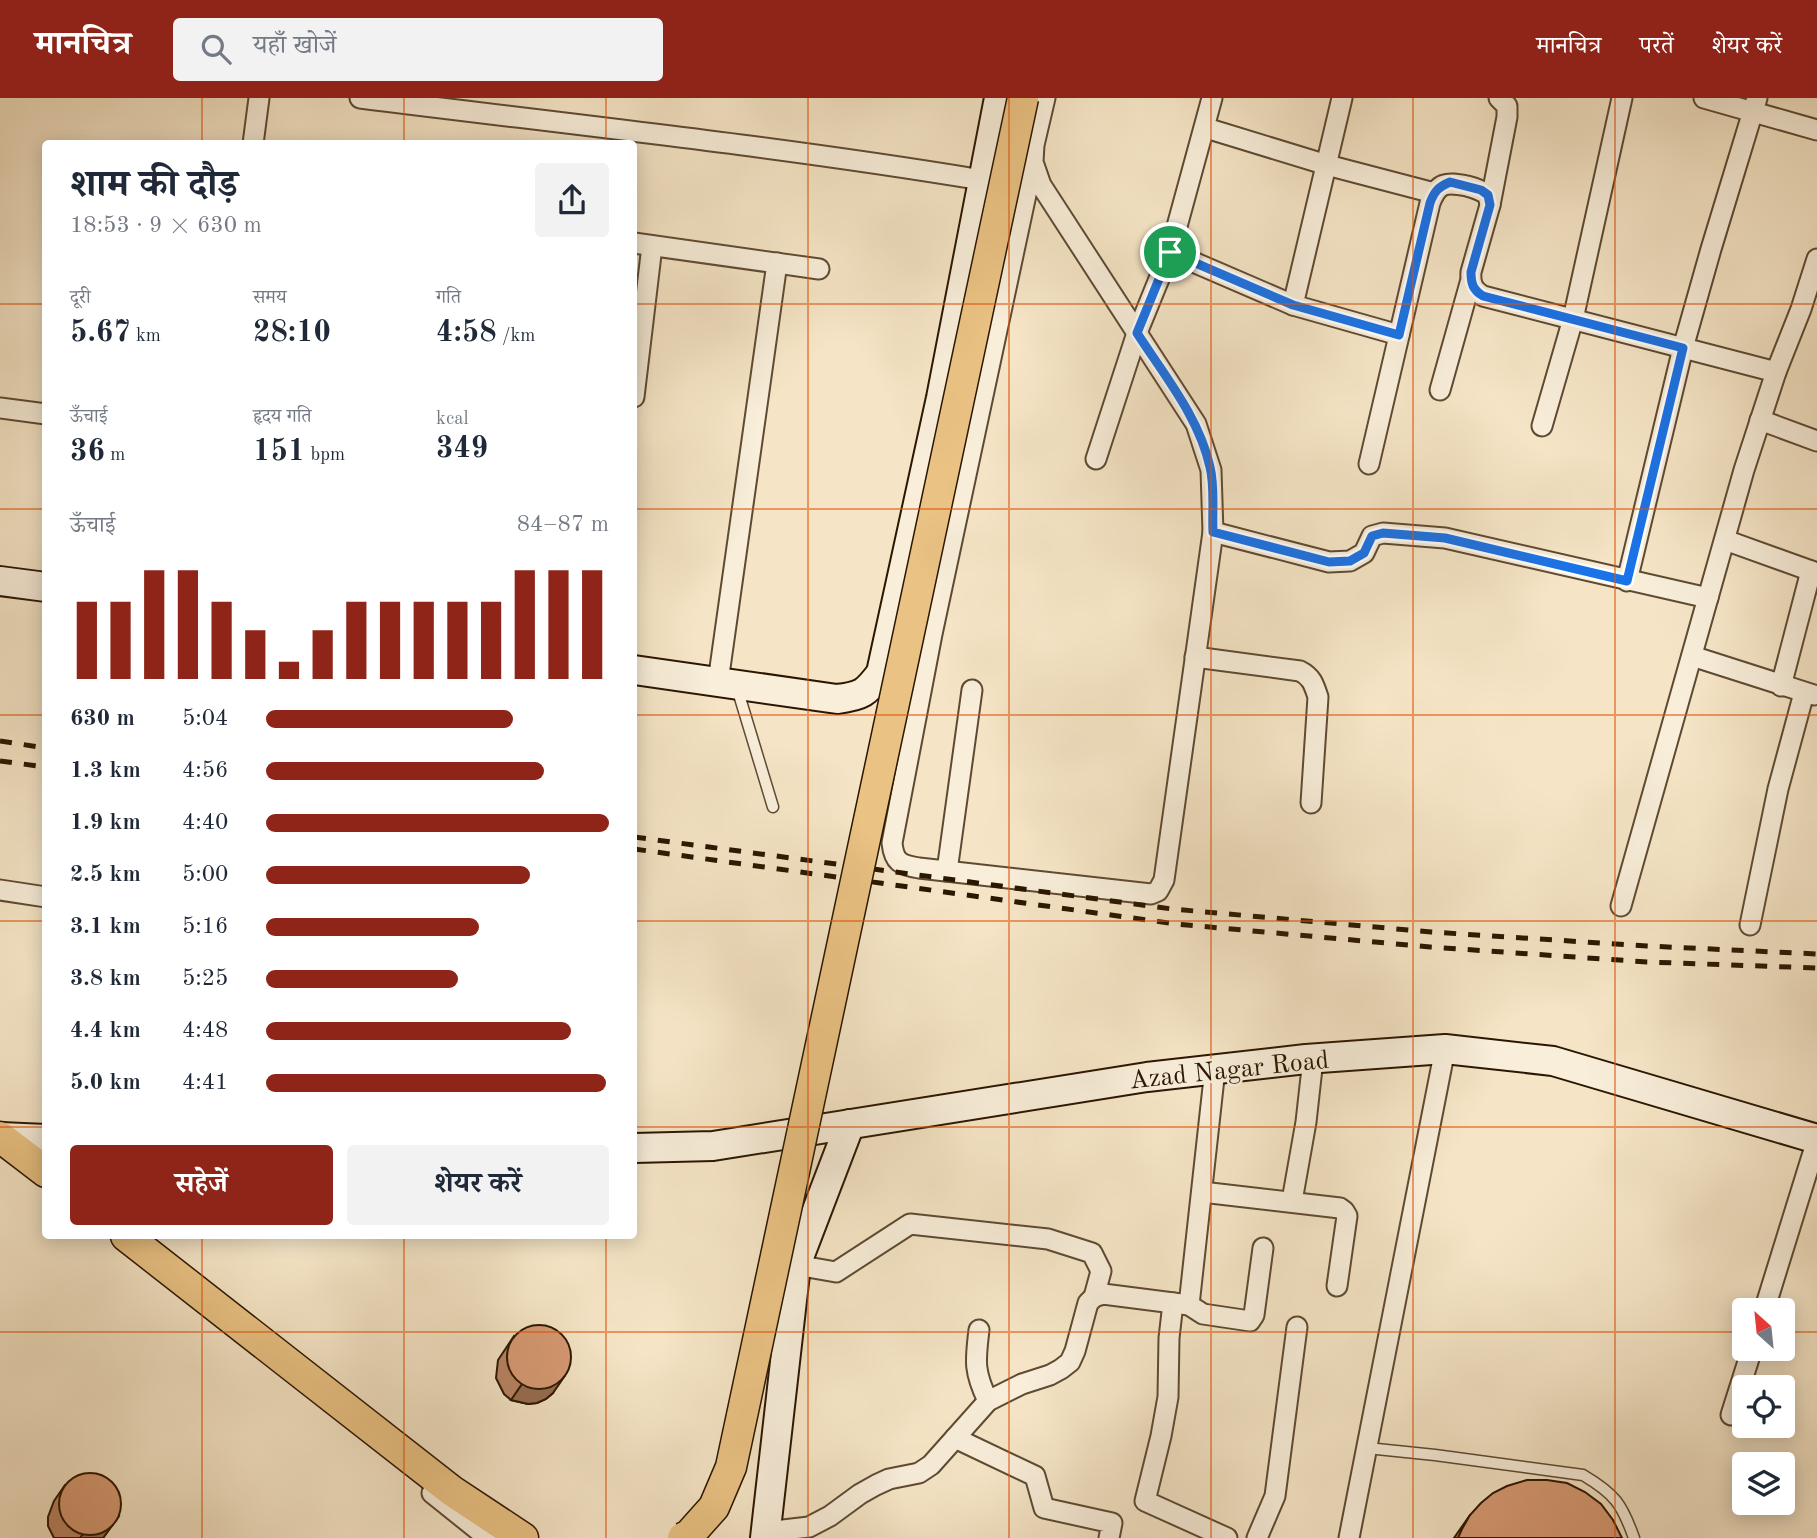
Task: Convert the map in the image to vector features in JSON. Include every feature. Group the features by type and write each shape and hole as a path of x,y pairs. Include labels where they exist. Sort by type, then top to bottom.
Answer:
{"main road":[{"path":"683,1538 715,1507 731,1467 1023,98"},
{"path":"0,1137 42,1169"},
{"path":"130,1239 507,1536"}],"street":[{"path":"254,140 259,98"},
{"path":"360,98 467,105 589,125 881,163 982,180"},
{"path":"637,670 836,699 856,697 870,688 881,673 941,398 999,98"},
{"path":"1032,162 1041,185 1196,424 1211,470 1213,532 1164,880 1158,891 1151,894 905,866 896,859 892,843 932,634 1045,98"},
{"path":"1096,459 1137,333 1170,252 1206,128 1212,98"},
{"path":"1293,305 1342,98"},
{"path":"1440,390 1490,205 1507,117 1507,107 1499,98"},
{"path":"1542,426 1573,319 1622,98"},
{"path":"1704,98 1755,105 1817,130"},
{"path":"1627,581 1683,348 1755,105"},
{"path":"1206,128 1327,165 1434,193"},
{"path":"1369,464 1434,193 1440,186 1450,182 1481,190 1488,195 1490,205"},
{"path":"637,346 643,244 819,269"},
{"path":"1170,252 1293,305 1399,335"},
{"path":"1621,906 1744,470 1776,372 1809,312 1817,259"},
{"path":"727,683 777,263"},
{"path":"1471,283 1483,296 1776,372"},
{"path":"0,408 42,413"},
{"path":"1760,421 1817,441"},
{"path":"1213,532 1329,562 1350,561 1364,553 1372,536 1383,533 1445,538 1709,598"},
{"path":"1725,540 1814,572 1781,686"},
{"path":"0,581 42,586"},
{"path":"1692,656 1811,694 1779,789 1750,925"},
{"path":"1195,657 1300,671 1308,675 1318,697 1311,803"},
{"path":"947,872 972,690"},
{"path":"0,890 42,896"},
{"path":"1349,1538 1445,1049"},
{"name":"Azad Nagar Road","path":"637,1148 713,1146 1147,1077 1313,1059 1445,1049 1553,1061 1817,1139"},
{"path":"1292,1202 1306,1122 1313,1059"},
{"path":"1215,1069 1202,1192 1181,1304 1169,1338 1168,1397 1145,1501 1227,1538"},
{"path":"850,1124 796,1265 765,1535 808,1533 860,1494 888,1479 919,1473 930,1465 988,1401 1022,1384 1050,1375 1070,1362 1087,1303 1094,1297 1104,1294 1181,1304 1214,1317 1250,1321 1254,1315 1263,1248"},
{"path":"0,1137 42,1139"},
{"path":"1768,1298 1817,1139"},
{"path":"1202,1192 1332,1206 1345,1211 1347,1216 1336,1286"},
{"path":"796,1265 836,1272 911,1224 952,1228 1048,1239 1092,1253 1101,1271 1094,1297"},
{"path":"1257,1538 1275,1496 1297,1327"},
{"path":"978,1330 976,1366 978,1380 988,1401"},
{"path":"1731,1415 1748,1362"},
{"path":"955,1438 1035,1476 1044,1508 1112,1523 1110,1538"}],"lane":[{"path":"727,683 773,807"},
{"path":"1367,1448 1583,1475 1604,1488 1621,1505 1634,1538"}],"building":[{"path":"539,1325 557,1331 565,1339 571,1357 565,1375 557,1383 539,1389 521,1383 513,1375 507,1357 513,1339 521,1331"},
{"path":"90,1473 112,1482 121,1504 112,1526 90,1535 68,1526 59,1504 68,1482"},
{"path":"1527,1480 1567,1483 1585,1492 1601,1504 1622,1538 1458,1538 1470,1515 1481,1503 1507,1486"}],"railway":[{"path":"0,741 42,747"},
{"path":"0,761 42,766"},
{"path":"637,837 1172,909 1431,932 1817,954"},
{"path":"637,849 1176,924 1430,947 1647,962 1817,968"}],"route":[{"path":"1450,182 1481,190 1488,195 1490,205 1471,272 1471,283 1476,291 1483,296 1683,348 1627,581 1445,538 1383,533 1372,536 1364,553 1350,561 1329,562 1213,532 1211,470 1204,444 1196,424 1137,333 1170,252 1293,305 1399,335 1434,193 1440,186 1450,182"}]}
